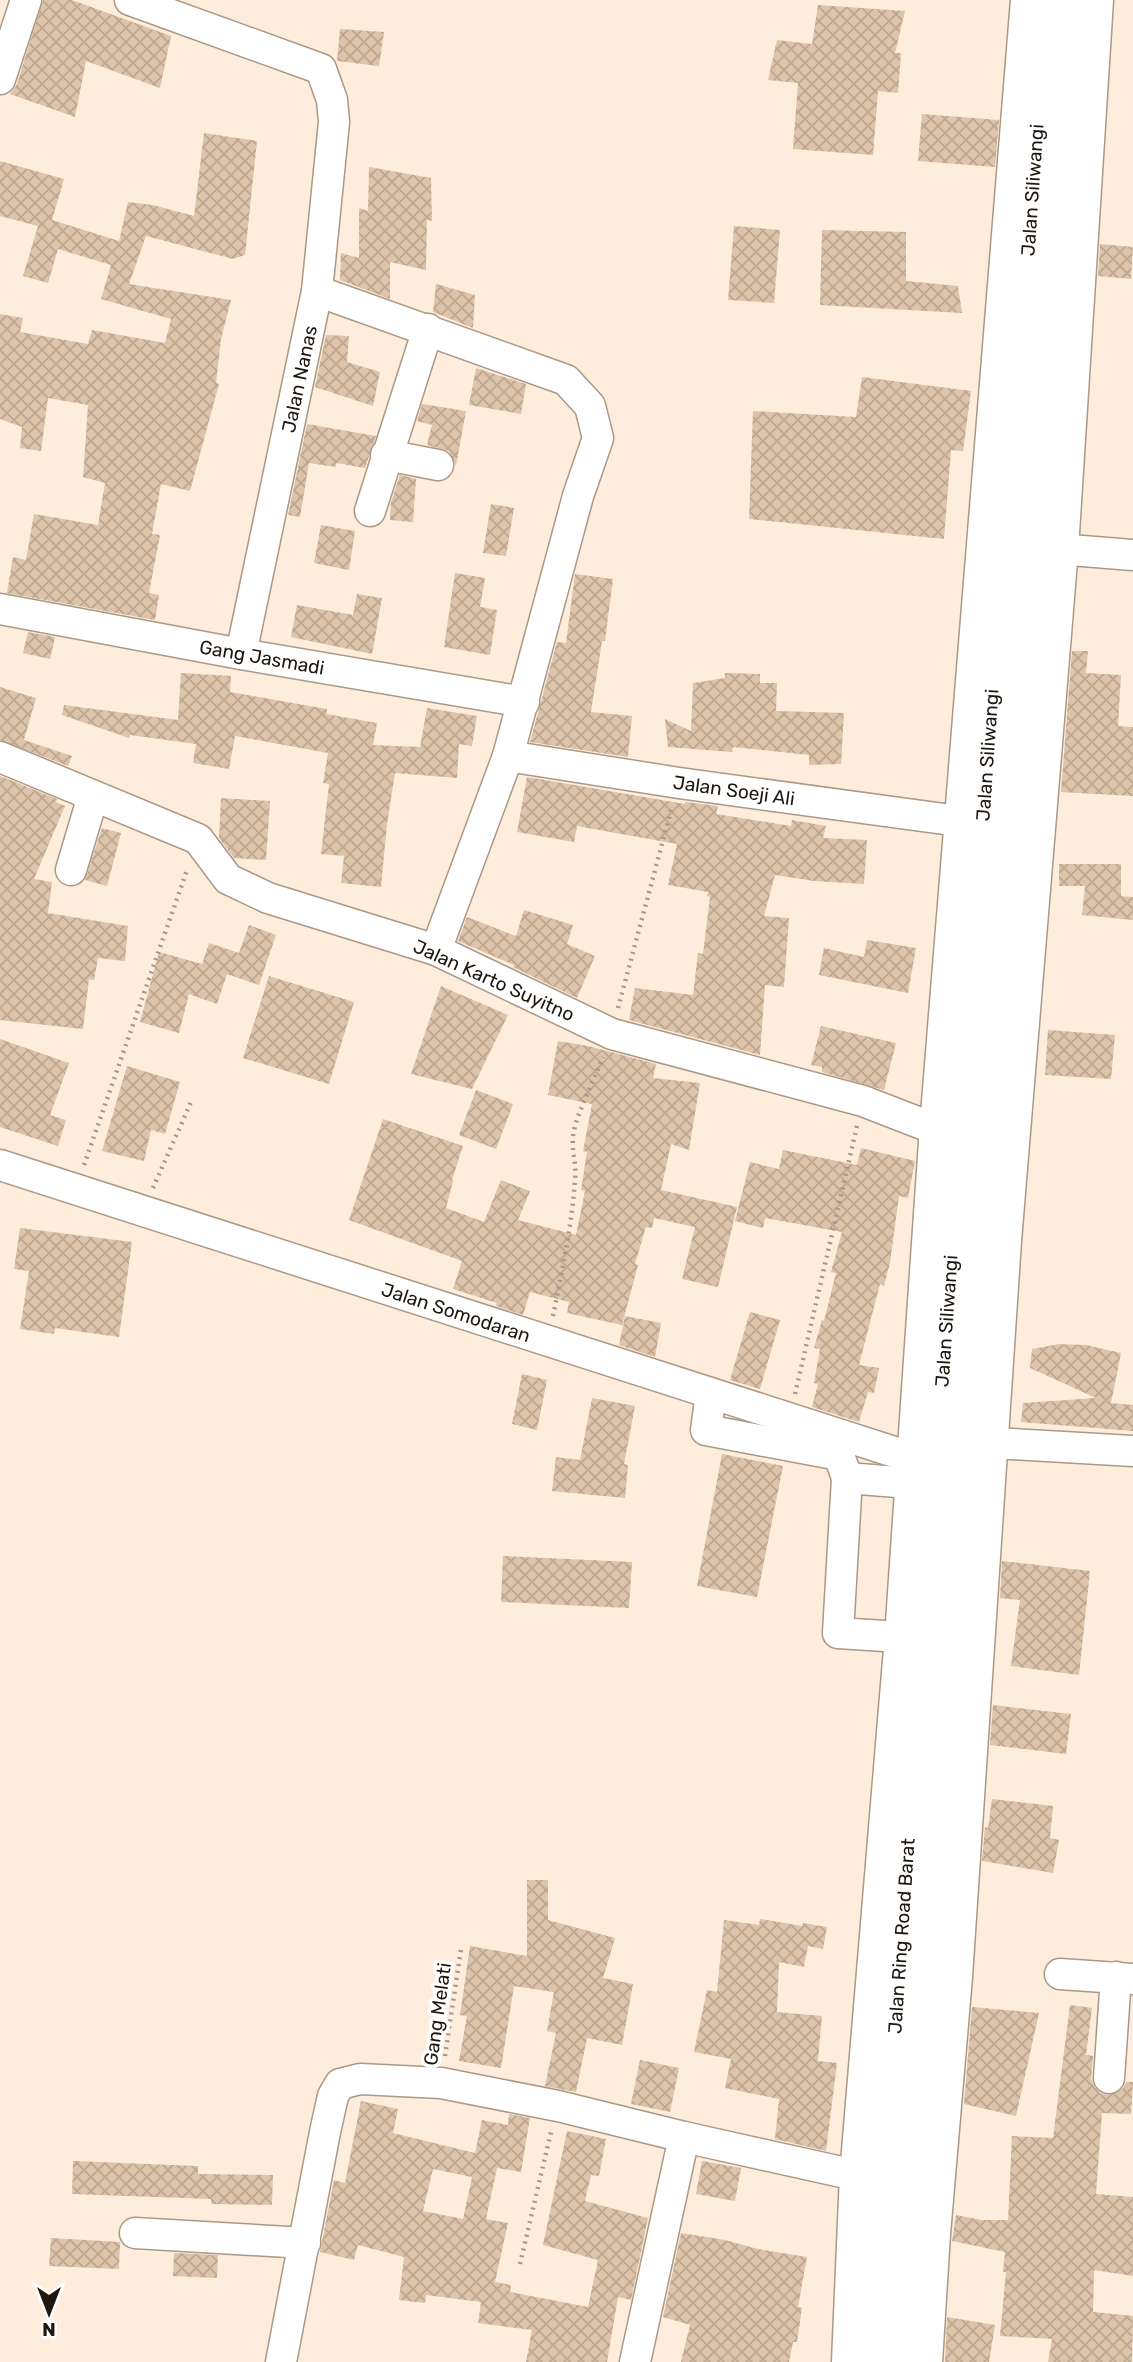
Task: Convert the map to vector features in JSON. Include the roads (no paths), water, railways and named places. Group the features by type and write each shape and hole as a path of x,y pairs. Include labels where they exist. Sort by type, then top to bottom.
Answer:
{"highway":[{"name":"Jalan Siliwangi","path":"930,1491 937,1276 974,931 1047,0"},
{"name":"Jalan Siliwangi","path":"930,1491 972,1439 983,1234 1050,548 1076,0"},
{"name":"Jalan Ring Road Barat","path":"905,2362 956,1781 930,1491"},
{"name":"Jalan Ring Road Barat","path":"869,2362 930,1491"}],"street":[{"path":"0,79 26,0"},
{"name":"Jalan Nanas","path":"130,0 320,69 332,100 334,122 317,291 241,654"},
{"path":"847,2362 855,2175 900,1637 930,1491 937,1276 935,1127 1026,0"},
{"path":"927,2362 957,1977 956,1781 994,1443 1050,548 1098,0"},
{"path":"317,291 566,380 590,406 598,438 578,495 508,755 436,950"},
{"path":"370,511 428,329"},
{"path":"386,455 438,466"},
{"path":"1050,548 1133,555"},
{"name":"Gang Jasmadi","path":"0,608 241,654 524,702"},
{"name":"Jalan Soeji Ali","path":"508,755 679,783 960,821"},
{"path":"0,757 93,796 71,870"},
{"name":"Jalan Karto Suyitno","path":"93,796 198,839 228,879 268,898 436,950 611,1034 863,1101 935,1127"},
{"name":"Jalan Somodaran","path":"0,1165 789,1418 930,1491"},
{"path":"711,1394 706,1430 839,1455 847,1478 838,1633 900,1637"},
{"path":"994,1443 1133,1451"},
{"path":"847,1478 930,1491"},
{"path":"1060,1974 1125,1978 1109,2078"},
{"path":"281,2362 294,2242 333,2096 341,2084 360,2079 441,2084 558,2106 855,2175"},
{"path":"635,2362 684,2137"},
{"path":"135,2233 294,2242"}]}
